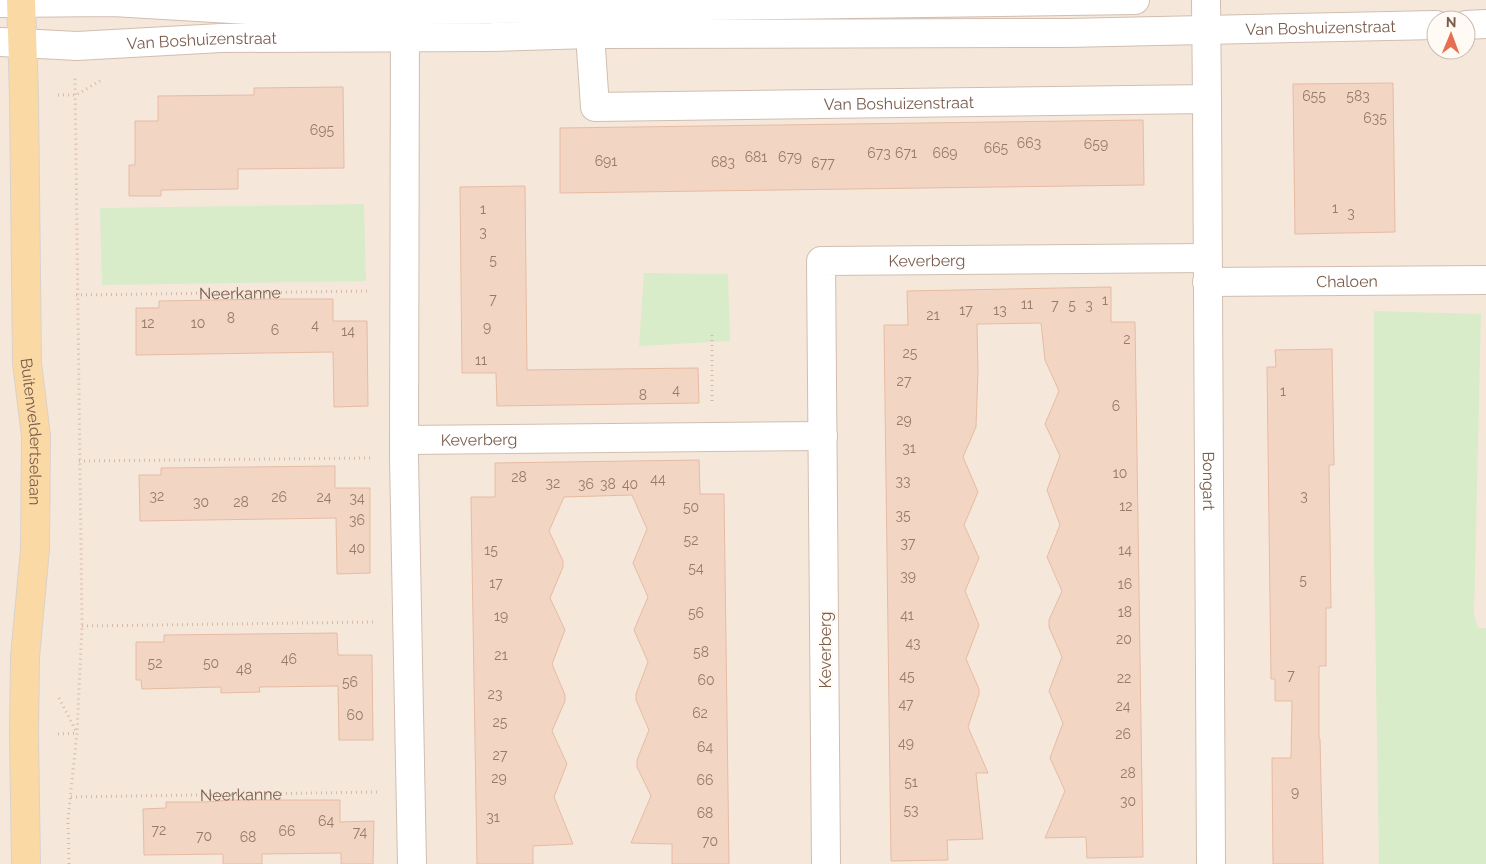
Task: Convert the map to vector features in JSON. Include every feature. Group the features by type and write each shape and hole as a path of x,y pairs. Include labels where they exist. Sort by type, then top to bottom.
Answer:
{"main road":[{"name":"Buitenveldertselaan","path":"14,2 11,42 27,363 36,436 35,549 25,666 24,781 26,864"}],"street":[{"name":"Van Boshuizenstraat","path":"14,2 113,2 284,12 590,3 1135,0"},
{"path":"1206,0 1207,99"},
{"path":"992,1 993,33"},
{"name":"Van Boshuizenstraat","path":"590,3 595,107 1207,99"},
{"path":"406,9 404,37 404,449 412,864"},
{"name":"Van Boshuizenstraat","path":"11,42 86,46 221,38 1207,31 1426,25"},
{"name":"Bongart","path":"1207,99 1211,864"},
{"name":"Keverberg","path":"826,864 821,260 1207,270"},
{"name":"Chaloen","path":"1207,270 1486,280"},
{"name":"Keverberg","path":"404,449 712,436 823,436"}],"path":[{"path":"69,864 68,819 77,733 82,626 76,295 76,94"},
{"name":"Neerkanne","path":"76,295 404,291"},
{"path":"712,335 712,436"},
{"path":"79,461 404,449"},
{"path":"82,626 407,621"},
{"name":"Neerkanne","path":"71,797 411,792"}],"shaded area":[{"path":"0,0 1486,0 1486,864 0,864"}],"green space":[{"path":"364,204 366,281 102,285 100,208"},
{"path":"644,273 728,274 730,341 639,346"},
{"path":"1374,311 1481,314 1474,615 1478,628 1486,628 1486,864 1379,864 1374,556"}],"building":[{"path":"1393,83 1395,232 1295,234 1293,84"},
{"path":"343,87 344,168 238,169 238,189 161,190 161,196 129,196 129,165 135,165 135,121 158,121 158,96 254,95 254,88"},
{"path":"1143,120 1144,185 560,193 560,128"},
{"path":"525,186 527,370 698,368 699,403 497,406 496,373 462,373 460,187"},
{"path":"1111,287 1111,322 1135,322 1143,857 1087,858 1086,837 1045,838 1065,791 1050,758 1063,723 1049,691 1062,657 1049,627 1049,620 1062,591 1047,557 1060,525 1047,490 1060,456 1045,424 1059,391 1045,360 1041,323 977,324 976,427 963,457 978,492 964,525 979,558 965,591 979,625 966,659 979,689 968,727 988,773 976,773 983,839 947,840 948,860 891,861 884,325 908,325 907,291"},
{"path":"333,299 333,321 367,321 368,406 334,407 333,352 136,355 136,308 159,308 159,301"},
{"path":"1332,349 1334,465 1329,465 1331,608 1326,608 1326,666 1319,666 1323,864 1273,864 1272,758 1291,758 1292,701 1275,701 1275,679 1271,679 1267,367 1276,367 1275,350"},
{"path":"699,460 700,494 724,494 729,864 672,864 672,844 631,843 651,796 637,767 637,760 649,730 636,700 636,694 648,662 634,630 648,597 633,563 647,529 632,495 564,497 549,531 563,561 563,567 550,598 565,630 552,664 565,695 565,701 552,731 567,764 554,797 573,844 533,846 533,864 477,864 471,497 495,497 495,463"},
{"path":"335,466 335,488 370,488 370,573 337,574 336,518 140,521 139,475 161,475 161,468"},
{"path":"337,633 338,655 372,655 373,740 339,740 338,686 259,687 260,692 221,693 221,687 142,689 141,680 136,680 136,642 164,642 164,635"},
{"path":"340,800 340,822 374,821 373,864 341,864 341,853 262,854 262,864 223,864 223,854 144,855 143,809 166,808 166,802"}]}
